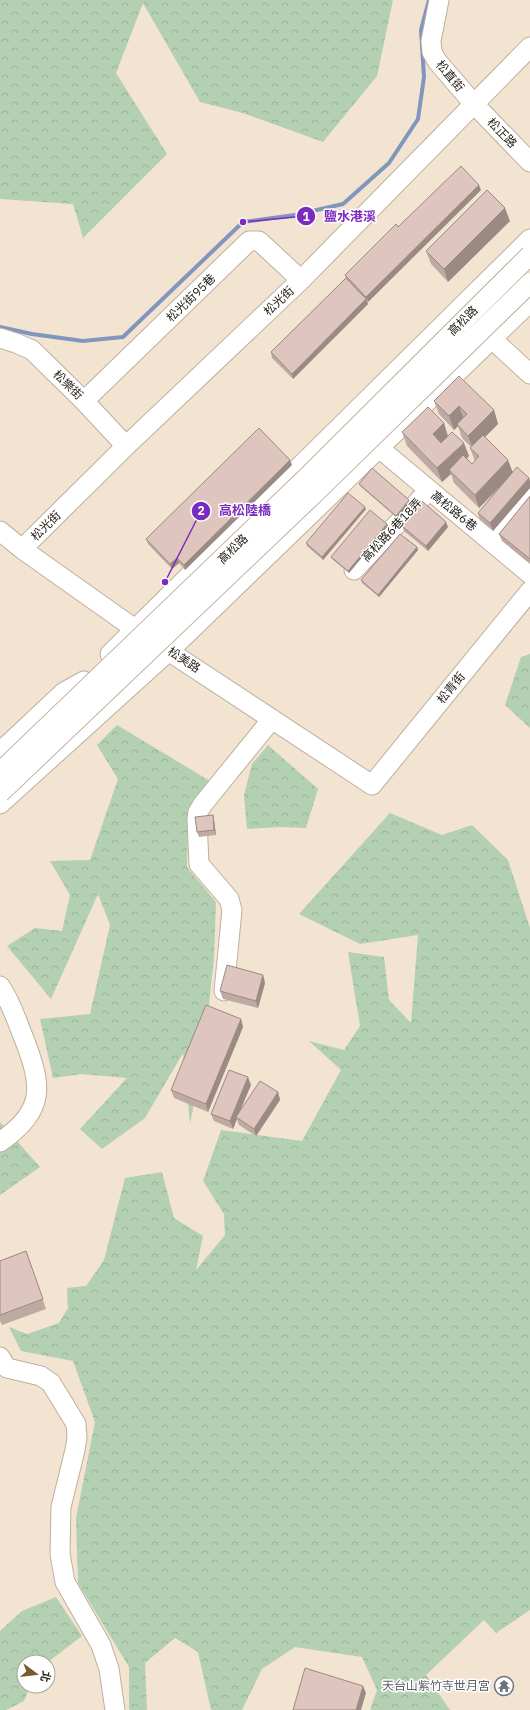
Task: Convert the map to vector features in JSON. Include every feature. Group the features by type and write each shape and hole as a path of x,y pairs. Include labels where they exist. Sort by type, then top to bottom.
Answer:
{"street":[{"name":"松直街","path":"440,0 431,41 432,52 442,69 473,103"},
{"name":"松光街","path":"22,549 126,446 301,280 473,103 530,47"},
{"name":"松正路","path":"473,103 530,162"},
{"name":"高松路","path":"0,752 64,692 79,685 530,239"},
{"name":"松光街95巷","path":"84,401 249,241 259,241 301,280"},
{"name":"高松路","path":"0,772 309,475 530,255"},
{"name":"高松路","path":"0,793 317,491 530,283"},
{"path":"0,804 169,650 530,302"},
{"name":"松樂街","path":"0,338 16,342 32,350 84,401 126,446"},
{"path":"492,339 530,374"},
{"name":"高松路6巷","path":"379,448 530,574"},
{"name":"高松路6巷18弄","path":"354,570 429,490"},
{"path":"492,541 530,493"},
{"name":"松美路","path":"0,531 22,549 135,629 372,785"},
{"name":"松青街","path":"372,785 530,591"},
{"path":"0,761 79,685"},
{"path":"0,813 96,724 105,709"},
{"path":"224,993 232,910 229,899 199,864 198,812 272,719"},
{"path":"0,986 13,1010 34,1065 37,1084 36,1100 31,1113 15,1132 0,1142"},
{"path":"0,1357 7,1368 41,1376 51,1383 76,1424 74,1450 61,1507 59,1526 60,1554 66,1582 101,1645 109,1669 115,1710"}],"green space":[{"path":"0,0 393,0 377,76 323,142 243,113 200,102 143,3 116,73 167,154 83,238 73,204 0,199"},
{"path":"530,654 530,728 505,705 521,657"},
{"path":"117,725 210,781 188,810 187,867 216,902 214,958 204,1051 190,1124 183,1053 145,1118 102,1149 80,1129 127,1078 81,1074 53,1078 40,1019 90,1014 110,925 98,894 51,999 7,946 35,928 62,931 70,895 50,861 90,860 118,779 97,745"},
{"path":"268,745 318,789 306,828 279,827 247,829 244,795 252,764"},
{"path":"390,813 442,835 472,825 508,860 530,928 530,1610 496,1633 484,1620 426,1675 450,1710 370,1710 377,1690 362,1657 295,1647 262,1669 242,1710 211,1710 198,1652 175,1638 145,1663 147,1710 129,1710 129,1667 78,1583 76,1518 95,1422 73,1361 21,1351 9,1327 27,1334 59,1323 68,1308 67,1288 86,1286 104,1260 125,1178 162,1172 174,1218 203,1236 196,1270 225,1235 224,1214 203,1181 221,1130 302,1141 341,1070 309,1041 344,1050 360,1026 348,952 384,957 389,1000 411,1023 418,935 360,944 299,914"},
{"path":"0,1122 40,1167 0,1195"},
{"path":"56,1597 82,1636 56,1656 56,1654 16,1654 16,1694 27,1694 24,1701 6,1710 0,1710 0,1631 22,1611"}],"building":[{"path":"461,166 479,185 366,297 345,275 396,224 398,227"},
{"path":"487,190 505,208 444,269 426,251"},
{"path":"346,278 366,299 292,374 271,352"},
{"path":"459,376 494,410 468,436 457,424 467,414 459,406 449,416 434,401"},
{"path":"428,407 444,423 433,434 441,443 452,432 464,443 437,468 402,432"},
{"path":"259,428 290,460 184,565 177,558 170,564 146,539"},
{"path":"483,435 508,460 475,495 449,470 463,455 472,464 479,456 470,448"},
{"path":"517,467 529,478 490,523 478,513"},
{"path":"372,468 409,500 396,516 359,484"},
{"path":"348,493 365,507 322,557 306,543"},
{"path":"530,496 530,559 499,534"},
{"path":"422,501 446,522 426,546 402,526"},
{"path":"370,510 387,524 348,571 331,557"},
{"path":"400,534 417,547 378,595 361,580"},
{"path":"213,815 214,830 197,832 195,817"},
{"path":"227,965 263,975 256,1001 220,991"},
{"path":"206,1005 241,1019 206,1104 171,1090"},
{"path":"229,1070 248,1077 230,1121 211,1114"},
{"path":"260,1081 278,1092 254,1129 236,1117"},
{"path":"26,1251 43,1299 0,1315 0,1261"},
{"path":"305,1668 363,1686 356,1710 293,1710"}],"waterway":[{"path":"0,327 32,334 83,341 123,337 243,222 295,215 343,204 389,163 418,119 424,77 421,30 429,0"}],"place":[{"name":"鹽水港溪","path":"243,222"},
{"name":"高松陸橋","path":"165,582"},
{"name":"天台山紫竹寺世月宮","path":"504,1686"}]}
